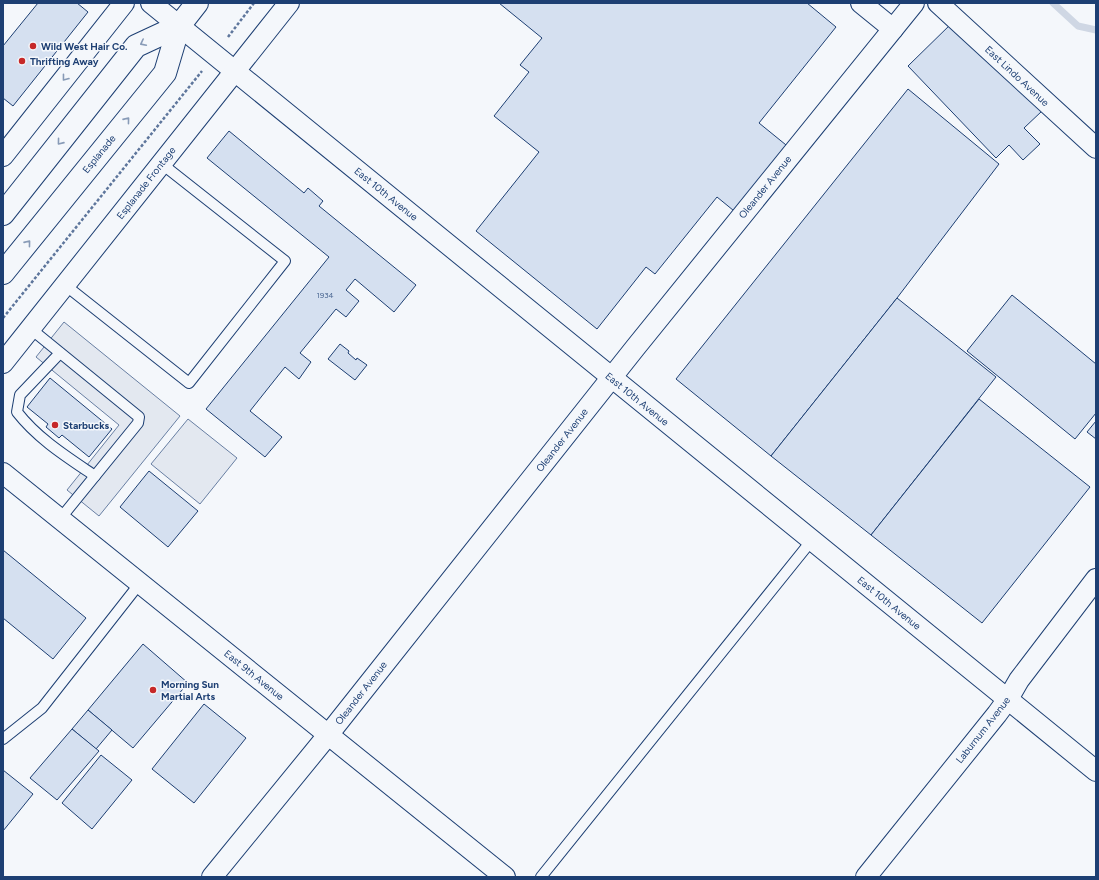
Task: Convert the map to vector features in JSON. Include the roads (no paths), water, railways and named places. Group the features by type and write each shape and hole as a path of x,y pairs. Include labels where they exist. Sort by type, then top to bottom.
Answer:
{"main road":[{"name":"Esplanade","path":"3,273 165,73 179,26 197,3"},
{"name":"Esplanade","path":"3,214 136,46 179,26"}],"street":[{"path":"6,147 124,3"},
{"name":"East 10th Avenue","path":"151,3 1096,771"},
{"name":"Esplanade Frontage","path":"3,363 289,3"},
{"path":"860,3 893,29"},
{"name":"Oleander Avenue","path":"212,877 914,3"},
{"name":"East Lindo Avenue","path":"938,3 1096,148"},
{"name":"East 9th Avenue","path":"3,473 505,877"},
{"name":"Laburnum Avenue","path":"866,877 1008,699 1020,680 1096,579"}],"lane":[{"path":"65,285 188,383 285,261 162,164"},
{"path":"30,329 139,417 138,423 60,519"},
{"path":"60,353 20,395 17,412 26,425 52,446 95,476"},
{"path":"541,877 812,540"},
{"path":"3,739 42,708 140,584"}],"waterway":[{"path":"1053,3 1078,26 1096,30"}],"place":[{"name":"Wild West Hair Co.","path":"33,46"},
{"name":"Thrifting Away","path":"22,61"},
{"name":"Starbucks","path":"55,425"},
{"name":"Morning Sun Martial Arts","path":"153,690"}]}
